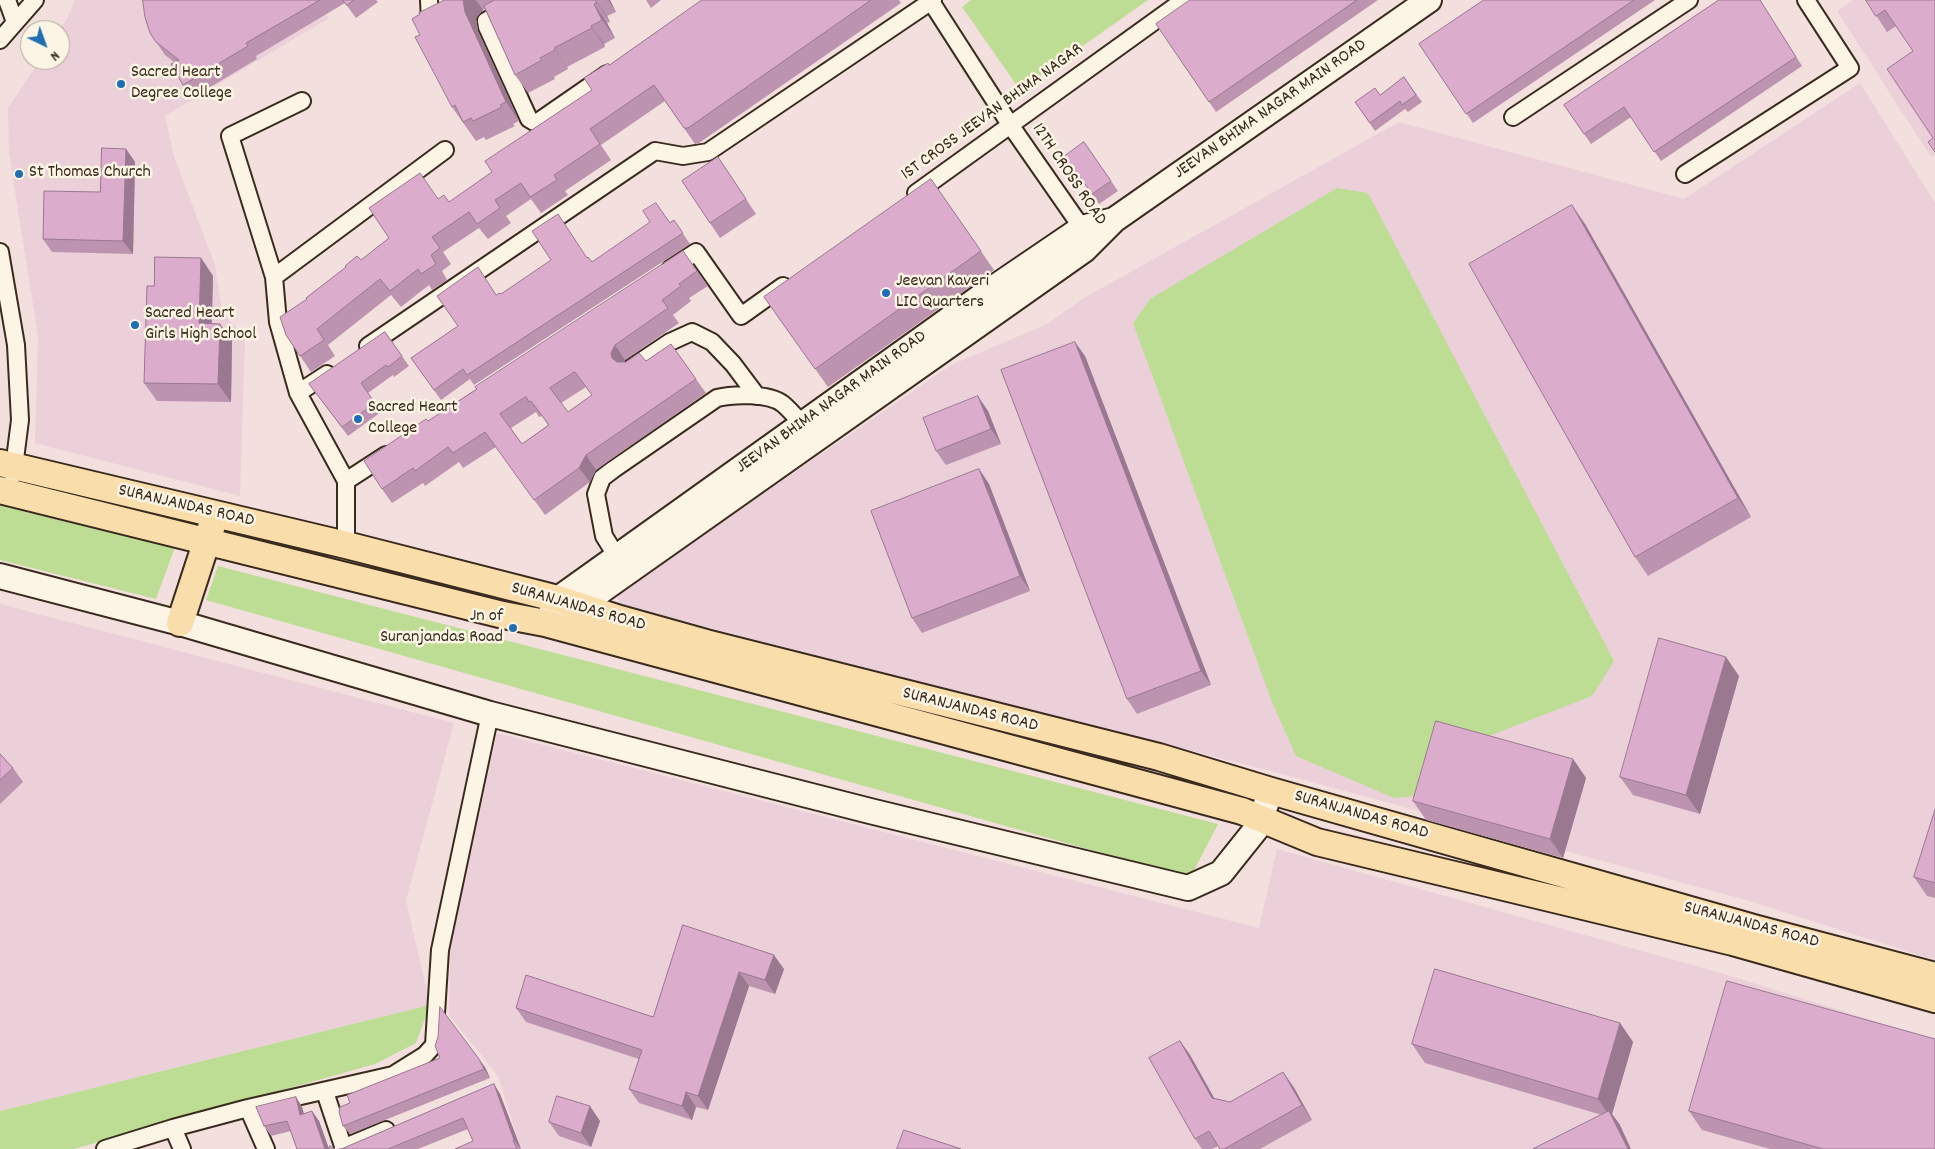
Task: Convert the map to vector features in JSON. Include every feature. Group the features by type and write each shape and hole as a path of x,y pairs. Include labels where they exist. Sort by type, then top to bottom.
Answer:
{"main road":[{"name":"JEEVAN BHIMA NAGAR MAIN ROAD","path":"562,615 617,557 979,298 1114,220 1429,0"},
{"name":"JEEVAN BHIMA NAGAR MAIN ROAD","path":"562,615 1086,237"},
{"name":"SURANJANDAS ROAD","path":"8,465 346,545 562,615 1232,808 1317,842 1733,942 1935,999"},
{"name":"SURANJANDAS ROAD","path":"4,491 503,615 562,615 716,646 1159,757 1271,791 1757,928 1935,976"},
{"path":"180,623 206,540 216,515"},
{"path":"0,576 180,623 490,714 870,811 1188,888 1221,873 1258,828 1271,791"}],"street":[{"path":"7,0 15,22"},
{"path":"0,40 35,0"},
{"path":"429,0 430,21"},
{"path":"522,0 486,21 487,27 530,119 534,122 539,121 617,67"},
{"path":"354,355 654,151 683,156 708,152 931,0"},
{"name":"12TH CROSS ROAD","path":"931,0 1011,126 1086,237"},
{"name":"1ST CROSS JEEVAN BHIMA NAGAR","path":"900,204 1184,0"},
{"path":"1513,116 1689,0"},
{"path":"1685,174 1850,68 1806,0"},
{"path":"302,101 230,136 274,277 278,322 298,393 346,481 346,545"},
{"path":"274,277 445,150"},
{"path":"0,252 16,345 20,420 8,465 4,491"},
{"path":"654,280 696,252 741,316 797,277"},
{"path":"631,368 670,342 692,332 712,342 733,364 757,396"},
{"path":"298,393 338,366"},
{"path":"617,557 604,536 596,494 602,478 717,398 725,396 757,396 781,403 802,424"},
{"path":"346,481 396,448"},
{"path":"105,1149 248,1108 393,1075 425,1055 434,1045 440,950 490,714"},
{"path":"325,1092 343,1148 405,1123"},
{"path":"248,1108 266,1149"},
{"path":"173,1128 182,1149"}],"shaded area":[{"name":"Sacred Heart Girls High School","path":"75,0 311,0 329,18 165,116 174,157 215,265 222,312 245,338 240,496 35,443 38,337 9,153 8,108 33,70 70,70 70,20 66,20"},
{"path":"1854,0 1935,0 1935,155 1931,157 1837,11"},
{"path":"1860,83 1935,203 1935,960 1746,900 1290,776 620,605 617,594 951,365 1047,324 1084,298 1399,122 1684,199"},
{"path":"0,604 454,723 406,900 430,1005 0,1111"},
{"path":"497,733 1259,928 1277,849 1721,973 1935,1040 1935,1149 521,1149 498,1076 449,1015 450,950"}],"green space":[{"path":"971,0 1148,0 1020,90 962,7"},
{"path":"1337,188 1368,193 1614,661 1592,696 1471,743 1417,796 1394,798 1296,756 1272,702 1133,323 1150,299"},
{"path":"0,504 175,547 156,599 0,560"},
{"path":"218,566 1218,824 1190,878 206,600"},
{"path":"430,1005 416,1043 375,1064 74,1149 0,1149 0,1111"}],"building":[{"path":"143,0 320,0 246,43 248,46 183,85 171,64 179,60 156,42 150,33 145,17"},
{"path":"343,0 354,0 347,5"},
{"path":"445,0 463,0 465,12 506,102 500,105 502,107 473,121 471,118 463,122 455,105 452,107 415,37 420,35 412,19 419,13"},
{"path":"495,0 595,0 597,3 594,4 602,20 591,26 592,28 554,48 555,50 540,58 542,60 515,75 484,6"},
{"path":"702,0 871,0 688,128 684,128 654,85 590,129 600,144 554,175 557,180 530,197 521,183 495,200 500,208 477,224 469,212 432,237 440,248 431,255 436,264 421,274 418,269 390,291 380,279 317,329 324,340 300,356 286,335 280,317 307,299 357,256 361,260 389,238 369,208 420,173 438,199 444,195 449,202 492,172 485,161 592,90 584,78 608,63 609,65"},
{"path":"1190,0 1357,0 1209,102 1156,24"},
{"path":"1484,0 1634,0 1466,114 1419,44"},
{"path":"1719,0 1760,0 1796,57 1654,152 1624,107 1584,134 1564,105"},
{"path":"1866,0 1935,0 1935,152 1928,142 1933,138 1887,69 1913,51 1885,10 1876,16"},
{"path":"1404,77 1416,95 1402,105 1400,101 1370,123 1355,102 1375,88 1380,95"},
{"path":"1084,142 1111,181 1092,194 1065,156"},
{"path":"102,148 126,149 123,241 43,239 44,191 100,192"},
{"path":"718,157 746,199 710,223 682,181"},
{"name":"Jeevan Kaveri LIC Quarters","path":"931,179 981,251 815,369 764,297"},
{"path":"656,203 670,223 674,220 683,233 467,375 463,369 434,390 411,358 458,326 437,296 478,267 496,295 501,294 551,260 532,231 558,214 587,258 592,262 650,222 643,211"},
{"path":"1572,205 1738,498 1635,557 1469,264"},
{"path":"683,251 697,271 662,300 668,308 615,345 611,353 612,358 617,362 626,362 639,353 646,361 671,344 696,379 586,455 579,468 534,500 485,432 453,453 448,447 415,471 413,468 382,489 364,461 426,419 428,421 477,389 475,387","holes":["575,372 592,395 568,412 550,388","526,397 549,425 522,444 500,414"]},
{"path":"155,257 201,258 199,323 220,324 218,384 144,383 147,286 154,286"},
{"path":"385,332 402,356 361,383 375,403 342,427 309,384"},
{"path":"1075,342 1201,671 1127,699 1001,370"},
{"path":"978,396 991,429 936,451 923,418"},
{"path":"979,469 1020,576 912,618 871,511"},
{"path":"1659,638 1726,657 1686,795 1620,777"},
{"path":"1436,721 1573,759 1550,839 1413,801"},
{"path":"0,754 13,768 0,780"},
{"path":"1935,810 1935,883 1914,877"},
{"path":"683,925 774,955 765,980 739,972 698,1096 686,1092 682,1106 629,1089 642,1050 516,1008 526,975 653,1017"},
{"path":"1435,969 1620,1023 1598,1099 1412,1044"},
{"path":"1727,981 1935,1039 1935,1149 1823,1149 1689,1111"},
{"path":"440,1007 479,1059 484,1069 343,1126 339,1112 340,1107 350,1103 347,1095 440,1058 435,1046 438,1037"},
{"path":"1180,1041 1212,1098 1230,1102 1283,1072 1302,1105 1224,1149 1220,1149 1209,1131 1195,1139 1149,1058"},
{"path":"494,1084 517,1149 455,1149 473,1141 463,1118 388,1149 341,1149"},
{"path":"557,1096 590,1106 581,1133 549,1122"},
{"path":"296,1097 300,1115 312,1111 325,1149 297,1149 287,1121 264,1126 256,1107"},
{"path":"1609,1111 1628,1149 1533,1149"},
{"path":"904,1130 961,1149 897,1149"}],"place":[{"name":"Sacred Heart Degree College","path":"121,84"},
{"name":"St Thomas Church","path":"19,174"},
{"name":"Jeevan Kaveri LIC Quarters","path":"886,293"},
{"name":"Sacred Heart Girls High School","path":"135,325"},
{"name":"Sacred Heart College","path":"358,419"},
{"name":"Jn of Suranjandas Road","path":"513,628"}]}
